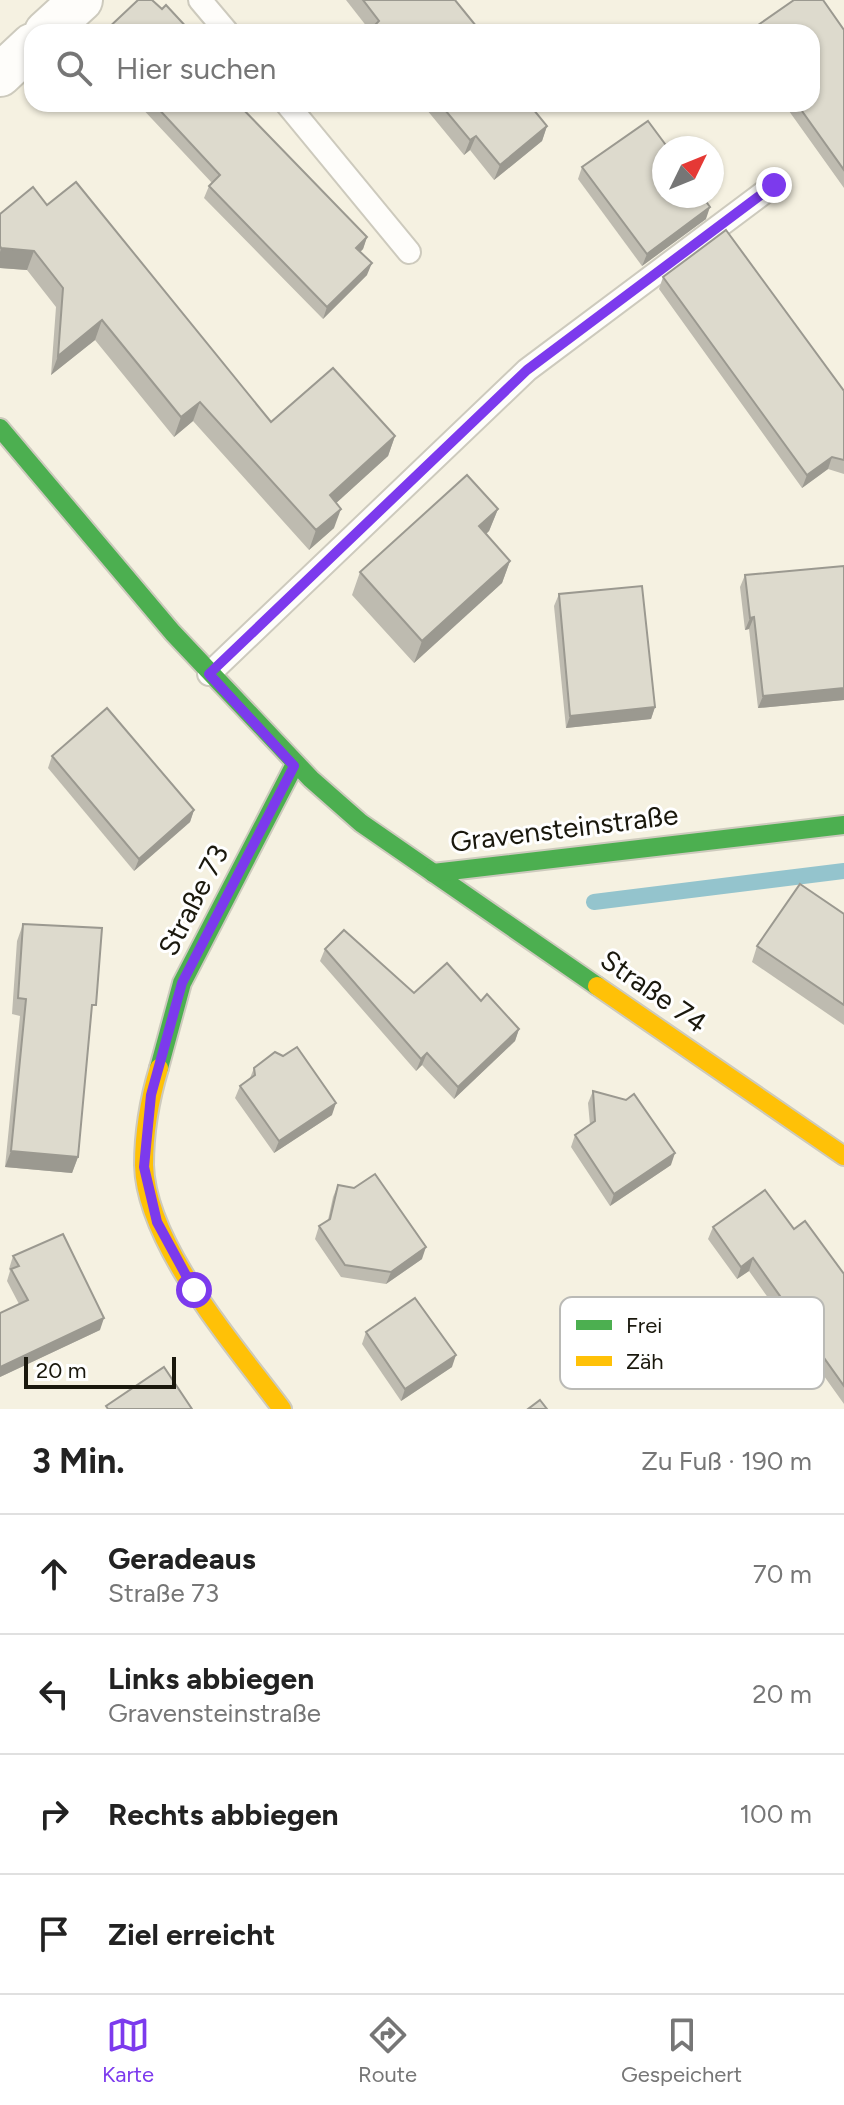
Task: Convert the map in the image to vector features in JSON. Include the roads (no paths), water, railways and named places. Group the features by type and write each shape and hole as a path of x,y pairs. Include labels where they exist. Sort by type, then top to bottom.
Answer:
{"street":[{"path":"55,24 81,0"},
{"path":"0,75 24,52"},
{"name":"Gravensteinstraße","path":"0,428 209,674 294,766 361,823 433,873 844,825"},
{"name":"Straße 73","path":"282,1409 194,1290 157,1222 144,1167 151,1095 182,983 294,766"},
{"name":"Straße 74","path":"433,873 844,1156"}],"lane":[{"path":"200,0 220,24"},
{"path":"294,112 409,252"},
{"path":"209,674 527,370 774,185"}],"waterway":[{"path":"594,902 844,871"}]}
